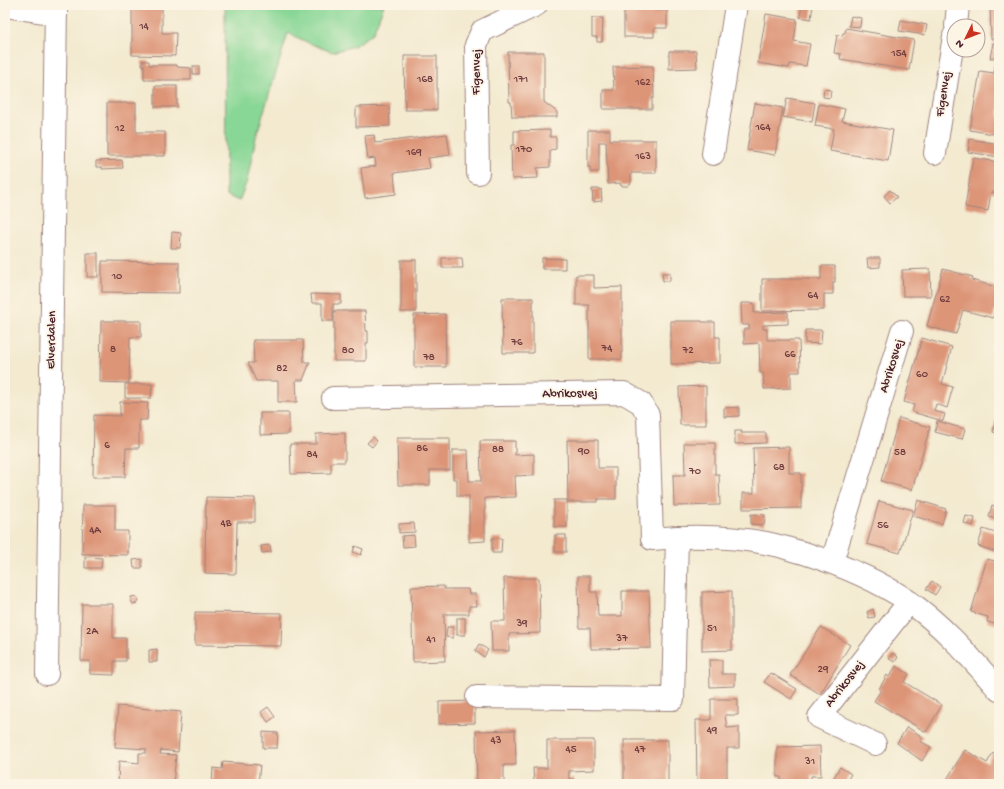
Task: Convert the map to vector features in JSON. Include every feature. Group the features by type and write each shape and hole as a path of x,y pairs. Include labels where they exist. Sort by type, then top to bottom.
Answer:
{"street":[{"name":"Figenvej","path":"478,173 476,45 482,31 536,5"},
{"path":"713,154 736,5"},
{"path":"957,18 958,5"},
{"path":"5,6 56,9"},
{"name":"Elverdalen","path":"47,674 56,9"},
{"name":"Figenvej","path":"935,153 950,58"},
{"name":"Abrikosvej","path":"832,562 902,331"},
{"name":"Abrikosvej","path":"333,398 624,393 641,403 648,415 652,539 677,537 729,538 776,545 832,562 872,579 909,602 938,625 962,648 999,690"},
{"path":"476,697 674,699 677,537"},
{"name":"Abrikosvej","path":"875,744 819,717 909,602"}],"green space":[{"path":"225,5 384,5 373,33 354,46 332,52 288,33 256,137 247,181 239,201 226,195"}],"building":[{"path":"132,5 162,5 162,33 176,33 175,56 132,55"},
{"path":"624,5 654,5 654,10 667,10 667,28 654,28 654,37 624,37"},
{"path":"802,5 813,5 811,19 800,17"},
{"path":"990,5 999,5 999,39 991,39"},
{"path":"766,14 797,19 794,41 810,44 806,66 790,64 789,68 758,63"},
{"path":"851,16 861,18 860,27 849,26"},
{"path":"592,18 603,18 602,42 597,42 597,37 592,37"},
{"path":"901,20 927,25 925,35 899,31"},
{"path":"846,28 914,40 909,70 840,59 841,54 834,53 837,35 842,36 843,33 845,33"},
{"path":"993,43 999,44 999,135 970,130 980,71 994,73 996,58 990,58"},
{"path":"669,51 696,51 697,68 669,69"},
{"path":"508,52 544,52 544,102 557,112 557,117 512,117 511,102 509,102"},
{"path":"404,56 437,56 437,110 405,110"},
{"path":"142,61 149,61 149,65 177,65 177,67 191,68 191,80 144,80 144,65 142,65"},
{"path":"193,66 199,66 199,74 193,74"},
{"path":"653,66 654,98 652,98 652,109 603,109 603,90 614,90 613,67"},
{"path":"155,86 177,86 177,107 155,107"},
{"path":"824,89 831,90 830,98 823,97"},
{"path":"787,98 815,103 812,122 783,117"},
{"path":"107,103 136,103 136,132 165,132 165,156 107,156"},
{"path":"755,103 783,108 775,155 747,150"},
{"path":"819,104 845,109 842,121 893,130 888,161 830,151 834,129 815,126"},
{"path":"389,106 390,126 356,127 356,107"},
{"path":"550,130 550,137 556,137 556,149 550,150 550,167 537,168 538,178 512,179 511,145 514,145 514,131"},
{"path":"588,130 610,130 610,140 656,140 656,173 631,173 631,183 628,186 621,186 620,183 608,184 606,142 599,142 599,172 590,172 590,167 588,167"},
{"path":"447,134 450,155 428,158 430,168 394,173 396,194 365,198 361,168 376,166 375,158 368,159 365,136 374,135 375,143"},
{"path":"970,139 999,144 999,157 968,152"},
{"path":"973,158 999,162 999,193 991,192 988,211 965,207"},
{"path":"122,160 123,168 102,169 102,167 96,167 96,161"},
{"path":"592,189 601,189 602,201 593,202"},
{"path":"890,190 897,197 890,203 884,196"},
{"path":"172,232 181,233 180,248 171,248"},
{"path":"87,253 98,253 98,277 87,277"},
{"path":"442,258 462,258 463,268 442,268"},
{"path":"542,258 565,259 565,269 542,269"},
{"path":"867,258 880,258 880,267 868,268"},
{"path":"401,260 416,260 416,312 401,312"},
{"path":"102,261 179,262 179,293 102,292"},
{"path":"821,266 835,266 833,294 824,294 824,310 762,311 762,279 821,279"},
{"path":"930,269 931,296 903,296 902,270"},
{"path":"943,269 973,277 972,280 999,288 999,297 993,318 963,310 956,334 927,326"},
{"path":"662,273 670,273 670,281 663,281"},
{"path":"576,275 594,275 594,288 622,287 622,359 589,359 589,305 576,305"},
{"path":"311,294 341,295 341,304 333,304 333,321 322,321 322,303 312,303"},
{"path":"502,298 533,298 533,353 503,353"},
{"path":"741,303 754,303 754,313 788,312 788,324 763,325 763,329 767,329 767,340 799,340 800,372 791,372 791,388 764,389 763,373 760,373 759,343 744,344 744,329 749,329 749,325 742,325"},
{"path":"334,311 365,311 366,331 368,331 366,361 334,361"},
{"path":"445,314 446,367 414,367 414,315"},
{"path":"101,321 141,321 141,337 130,337 129,383 100,382"},
{"path":"671,321 715,322 715,337 720,337 720,363 671,364"},
{"path":"805,330 822,330 821,344 805,343"},
{"path":"922,338 952,347 942,384 953,387 947,408 936,404 934,411 945,414 943,421 912,412 914,405 904,402"},
{"path":"253,340 303,340 304,362 310,362 303,380 296,380 297,402 278,402 278,381 256,381 248,363 254,363"},
{"path":"125,384 152,384 151,398 125,398"},
{"path":"706,386 706,425 680,425 679,387"},
{"path":"120,402 148,403 147,420 139,420 139,448 126,448 125,477 93,477 94,415 120,416"},
{"path":"739,407 739,416 724,417 724,408"},
{"path":"260,413 289,413 289,434 260,435"},
{"path":"899,418 930,427 912,490 881,481"},
{"path":"996,420 999,421 999,434 993,432"},
{"path":"937,421 965,429 962,439 935,432"},
{"path":"735,431 742,431 741,433 766,433 766,443 735,444"},
{"path":"345,433 345,462 331,462 331,473 291,474 290,444 316,444 316,434"},
{"path":"373,437 377,441 372,447 367,443"},
{"path":"397,438 450,438 450,470 430,470 430,485 398,485"},
{"path":"567,440 598,440 598,468 616,468 616,499 598,499 598,502 568,502"},
{"path":"480,441 515,441 515,455 534,454 534,475 515,476 516,497 485,498 485,541 469,542 469,496 457,496 457,479 453,479 453,450 468,450 469,481 481,481"},
{"path":"684,443 715,443 715,474 719,474 720,505 674,506 673,475 685,475"},
{"path":"789,447 789,473 801,473 801,508 743,509 743,493 754,493 753,448"},
{"path":"206,497 255,498 255,522 237,522 236,574 205,573"},
{"path":"554,500 567,500 567,527 554,527"},
{"path":"918,500 946,509 942,524 913,516"},
{"path":"879,501 913,510 900,553 867,544"},
{"path":"83,505 115,505 115,531 128,531 128,555 82,554"},
{"path":"992,505 999,507 997,519 989,517"},
{"path":"751,514 765,515 764,525 751,524"},
{"path":"966,516 975,518 973,526 964,523"},
{"path":"414,523 415,532 399,533 399,524"},
{"path":"983,529 999,534 999,553 978,546"},
{"path":"414,535 415,546 403,547 402,536"},
{"path":"555,535 566,535 566,552 555,552"},
{"path":"492,538 502,538 501,553 492,553"},
{"path":"270,545 271,552 262,553 261,546"},
{"path":"355,546 363,549 361,555 353,552"},
{"path":"85,557 102,558 101,568 85,568"},
{"path":"142,559 142,568 134,568 133,560"},
{"path":"987,559 999,562 999,625 987,622 988,617 971,612"},
{"path":"578,576 590,576 590,592 597,592 598,616 622,616 622,591 649,591 651,648 591,649 590,628 579,628"},
{"path":"504,578 539,578 540,633 509,634 509,651 492,651 491,621 505,621"},
{"path":"932,581 940,587 935,595 926,589"},
{"path":"444,586 444,589 468,589 469,594 476,594 477,606 469,606 469,614 444,614 445,661 413,662 411,587"},
{"path":"732,591 732,650 702,651 702,592"},
{"path":"136,596 138,599 137,603 133,604 131,597"},
{"path":"82,604 113,604 113,638 126,638 126,661 114,661 114,675 90,674 90,661 81,661"},
{"path":"873,609 875,617 869,618 867,612"},
{"path":"195,612 282,613 281,646 195,645"},
{"path":"457,618 465,618 465,635 457,635"},
{"path":"447,627 453,627 453,638 446,637"},
{"path":"821,627 850,645 820,694 790,675"},
{"path":"479,644 488,650 484,657 475,651"},
{"path":"157,649 157,662 149,662 149,650"},
{"path":"893,653 898,657 895,662 889,659"},
{"path":"709,660 722,660 722,674 735,674 735,686 710,687"},
{"path":"896,666 909,674 904,682 942,705 926,732 874,701 881,690 879,689 887,675 889,677"},
{"path":"771,673 797,689 791,699 764,682"},
{"path":"711,699 738,699 738,715 725,715 727,728 739,727 739,748 727,748 727,783 697,783 696,720 711,720"},
{"path":"475,701 475,723 439,724 439,702"},
{"path":"118,706 181,712 178,752 161,750 160,754 176,755 173,784 118,784 119,761 139,763 139,753 146,753 146,749 115,747"},
{"path":"268,707 275,717 268,722 261,712"},
{"path":"907,727 923,737 920,741 931,747 922,761 897,743"},
{"path":"515,730 516,765 504,765 504,784 477,784 476,731"},
{"path":"263,732 278,733 277,748 263,748"},
{"path":"547,740 594,740 594,770 569,771 569,779 574,779 574,784 534,784 533,768 547,768"},
{"path":"624,740 668,740 668,784 624,784"},
{"path":"820,746 821,776 811,776 811,784 781,784 781,777 777,777 777,747"},
{"path":"965,750 987,763 993,753 999,757 999,780 997,784 954,784 947,779"},
{"path":"223,762 260,765 258,784 212,784 213,768 222,769"},
{"path":"840,767 851,774 845,784 830,784"}]}
